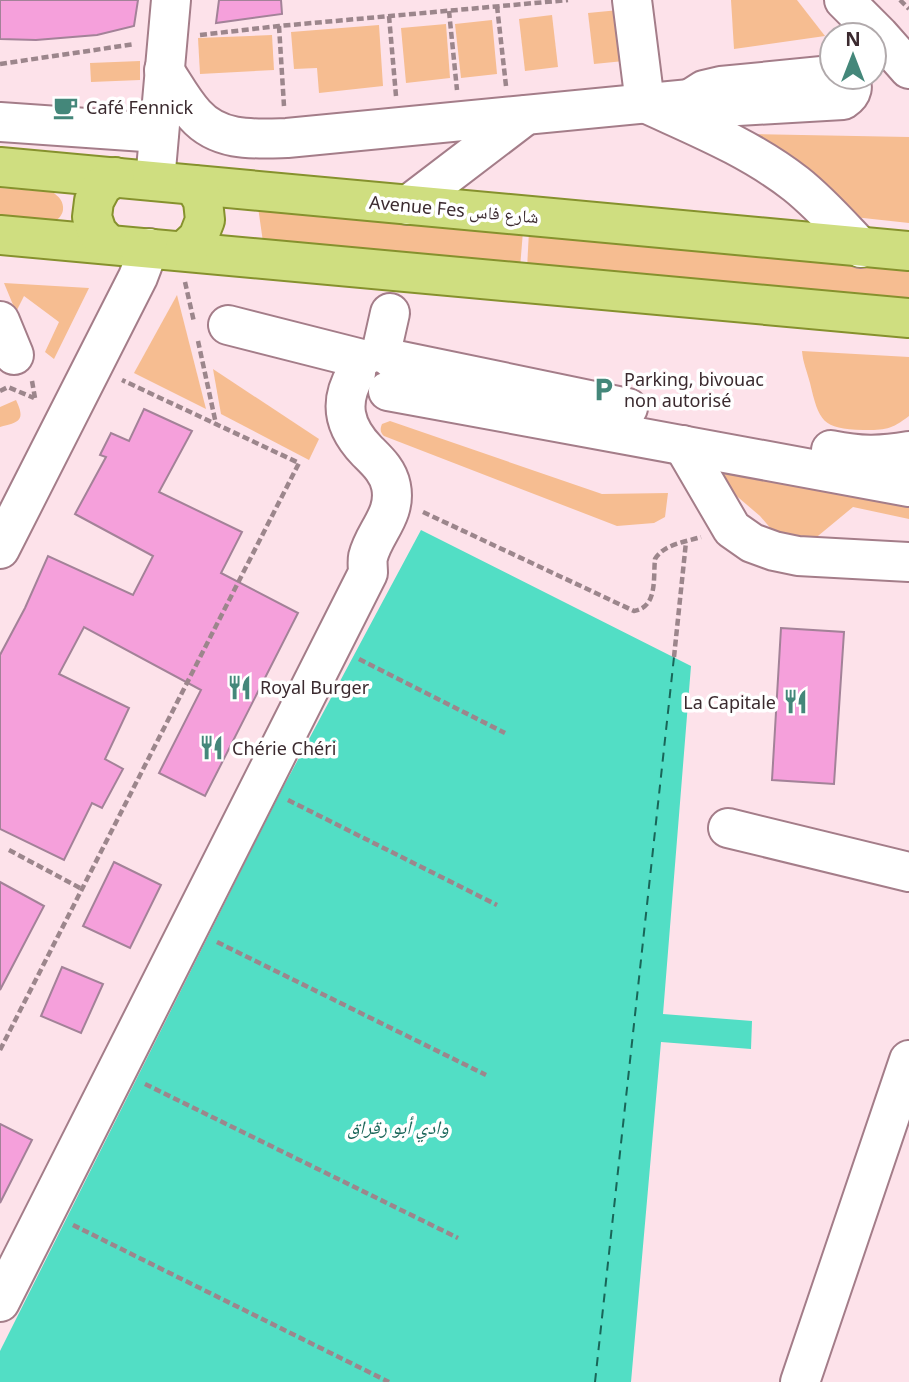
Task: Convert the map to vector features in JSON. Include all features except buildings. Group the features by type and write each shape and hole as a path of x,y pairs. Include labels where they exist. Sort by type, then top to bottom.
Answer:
{"main road":[{"name":"Avenue Fes شارع فاس","path":"0,167 909,251"},
{"path":"108,244 97,232 92,217 94,201 102,186 115,177"},
{"path":"173,260 198,238 205,220 203,201 194,185"},
{"path":"0,235 108,244 173,260 909,318"}],"street":[{"path":"155,181 172,0"},
{"path":"632,0 645,103"},
{"path":"844,0 879,34 909,69"},
{"path":"166,54 194,115 206,125 220,133 269,139 690,99 704,90 721,86 818,76"},
{"path":"690,99 704,105 722,107 843,100 850,96 852,91"},
{"path":"645,103 718,136 769,164 814,200 860,248"},
{"path":"408,205 518,115"},
{"path":"0,122 159,133"},
{"path":"241,189 269,139"},
{"path":"0,549 138,277 173,260"},
{"path":"368,573 376,569 386,556 410,506 409,478 403,464 373,435 373,423 384,405 377,371 390,313"},
{"path":"228,325 377,371 683,445 909,487"},
{"path":"0,1301 368,573 369,556 388,515 392,496 384,469 362,446 348,424 345,411 349,384 377,371 855,455 878,456 909,451"},
{"path":"683,445 732,528 752,542 774,551 798,556 909,562"},
{"path":"729,828 909,872"},
{"path":"800,1382 909,1060"}],"path":[{"path":"0,65 166,54 279,26 568,0"},
{"path":"900,0 909,9"},
{"path":"497,6 518,115"},
{"path":"449,11 460,121"},
{"path":"389,16 398,127"},
{"path":"269,139 279,26"},
{"path":"173,260 217,425"},
{"path":"0,1050 299,463 93,366"},
{"path":"0,391 8,387 69,414"},
{"path":"410,506 634,611 647,606 651,600 655,559 658,554 670,546 732,528"},
{"path":"674,657 686,542"},
{"path":"353,656 505,733"},
{"path":"279,795 497,905"},
{"path":"9,850 82,889"},
{"path":"208,937 486,1075"},
{"path":"136,1080 458,1238"},
{"path":"65,1220 389,1382"}],"shaded area":[{"path":"731,0 797,0 818,27 818,37 734,49"},
{"path":"619,10 624,61 594,64 588,13"},
{"path":"552,15 558,67 525,71 519,19"},
{"path":"492,20 497,74 461,78 455,24"},
{"path":"446,24 450,78 406,83 401,28"},
{"path":"379,25 383,86 319,93 317,68 294,69 291,32"},
{"path":"272,35 274,70 200,74 198,38"},
{"path":"140,61 140,80 91,82 90,63"},
{"path":"753,134 909,137 909,223 854,217"},
{"path":"0,188 52,192 62,202 62,212 56,221 52,222 0,219"},
{"path":"258,207 523,231 520,268 263,242"},
{"path":"529,231 909,270 909,298 527,269"},
{"path":"4,283 89,288 54,359 45,352 59,322 24,296 16,312"},
{"path":"177,295 206,409 134,373"},
{"path":"802,351 909,357 909,416 892,427 882,429 849,429 831,425 824,420 816,406"},
{"path":"213,369 319,439 309,460 221,414"},
{"path":"16,400 20,412 19,420 0,427 0,407"},
{"path":"390,421 602,494 668,493 665,517 654,523 617,526 384,436 382,424"},
{"path":"720,471 909,503 909,519 853,507 801,550 778,537 760,516 719,481"}],"water":[{"name":"وادي أبو رقراق","path":"421,530 691,666 663,1014 752,1021 751,1049 661,1042 631,1382 0,1382 0,1351 279,795"}],"ferry route":[{"path":"595,1382 674,657"}],"place":[{"name":"Café Fennick","path":"66,107"},
{"name":"Parking, bivouac non autorisé","path":"604,389"},
{"name":"Royal Burger","path":"240,687"},
{"name":"La Capitale","path":"796,702"},
{"name":"Chérie Chéri","path":"212,748"}]}
